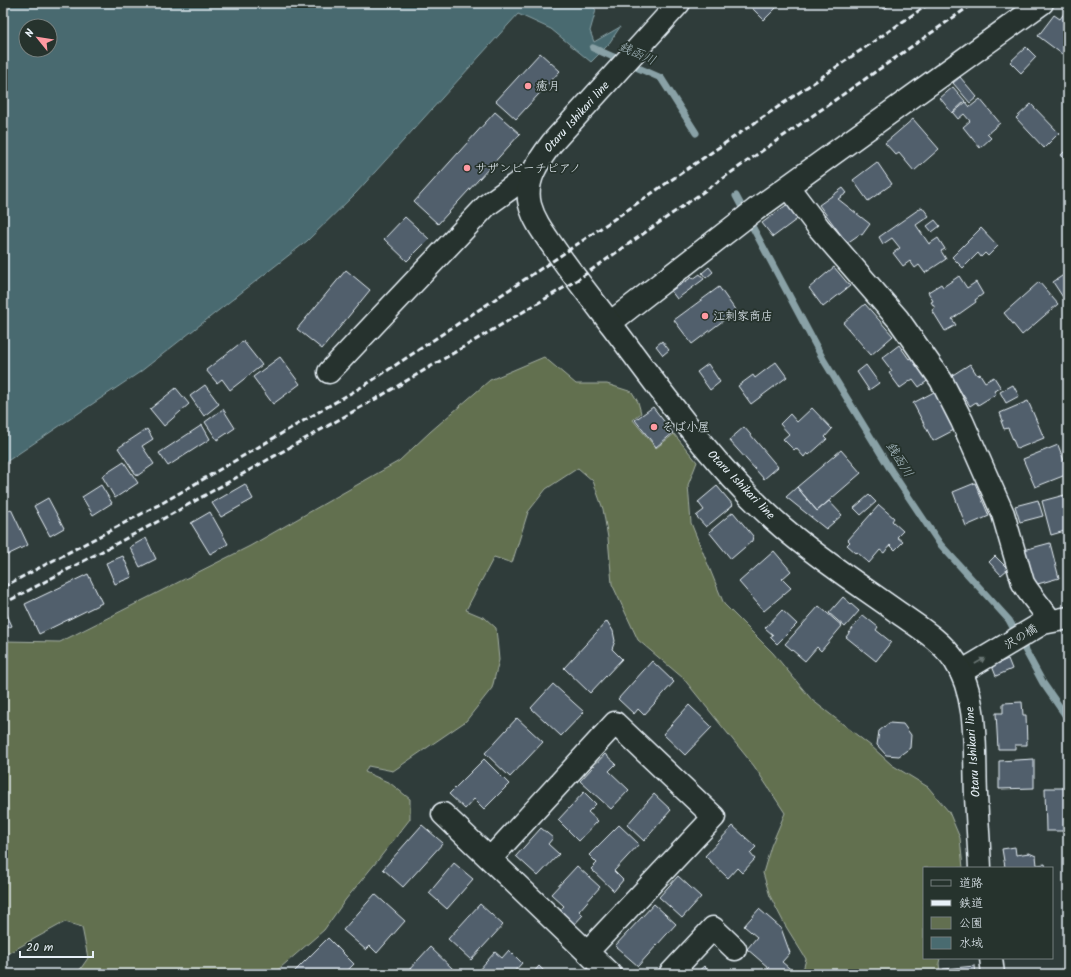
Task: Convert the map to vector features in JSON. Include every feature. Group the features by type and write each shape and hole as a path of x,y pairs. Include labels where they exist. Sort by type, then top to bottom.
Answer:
{"street":[{"name":"Otaru Ishikari line","path":"679,3 541,157 533,172 529,189 530,203 538,225 564,262 702,444 755,503 798,540 934,639 954,660 961,672 967,688 974,734 976,815 980,867"},
{"path":"610,323 755,210 1042,3"},
{"path":"329,372 487,205 533,172"},
{"path":"788,187 819,228 898,319 941,380 962,421 1003,514 1024,583 1028,591 1054,621"},
{"name":"沢の橋","path":"961,672 1054,621"},
{"path":"490,859 615,723 714,816 587,952"},
{"path":"443,814 610,974"},
{"path":"670,974 713,928 735,949"},
{"path":"991,959 993,974"}],"green space":[{"path":"544,357 576,384 607,384 632,392 638,402 641,413 633,420 656,448 674,434 697,462 688,485 691,523 724,604 773,653 812,700 871,746 892,765 928,787 949,812 960,838 963,867 923,867 923,959 940,959 940,974 802,974 806,959 785,925 770,896 763,873 771,846 785,813 754,766 683,678 638,640 612,584 608,538 603,509 593,481 578,468 546,489 528,512 512,563 494,557 466,610 485,618 496,628 499,660 492,688 466,721 393,771 368,766 365,772 390,783 410,799 410,819 346,899 324,930 273,974 77,974 88,958 82,927 65,922 3,956 3,641 60,642 250,546 399,461 490,380"}],"water":[{"path":"3,3 590,3 596,10 590,31 594,42 620,27 608,45 591,62 551,29 518,14 356,193 307,241 140,372 3,464"}],"building":[{"path":"747,3 781,3 764,20"},
{"path":"880,3 893,3 884,9"},
{"path":"1068,8 1068,47 1062,54 1038,36 1054,15 1060,19"},
{"path":"1026,47 1036,57 1021,73 1010,62"},
{"name":"癒月","path":"540,53 560,71 516,119 496,101"},
{"path":"960,77 977,97 970,103 953,83"},
{"path":"953,87 965,101 952,113 940,98"},
{"path":"980,99 1000,123 987,134 991,138 980,148 963,127 970,121 964,114 958,119 953,113 966,102 970,107"},
{"path":"1031,104 1059,133 1044,148 1016,118"},
{"name":"サザンビーチピアノ","path":"495,112 520,134 438,224 414,202"},
{"path":"913,119 939,149 914,171 899,153 896,155 885,143"},
{"path":"1066,150 1068,152 1068,163 1061,155"},
{"path":"877,162 892,184 868,201 853,180"},
{"path":"843,188 847,193 838,199 870,224 862,235 860,234 847,243 819,205"},
{"path":"789,203 800,217 773,237 762,223"},
{"path":"922,207 929,216 916,225 929,244 938,238 945,249 941,251 946,259 925,273 919,265 915,268 910,261 903,266 893,253 900,248 892,238 883,244 879,237"},
{"path":"405,217 429,239 407,261 384,239"},
{"path":"935,220 940,226 932,232 927,226"},
{"path":"981,228 998,246 988,256 985,253 981,257 978,253 963,268 952,257"},
{"path":"709,267 713,272 706,278 702,273"},
{"path":"834,267 850,286 823,307 809,288"},
{"path":"346,270 370,290 322,349 297,329"},
{"path":"1068,272 1068,305 1053,282"},
{"path":"700,274 704,279 677,299 671,291 692,277 693,279"},
{"path":"959,276 967,288 976,282 983,294 975,300 976,302 952,319 956,325 945,331 932,310 935,308 931,302 933,301 928,292 941,284 943,287"},
{"path":"1039,282 1058,304 1022,335 1004,313"},
{"name":"江刺家商店","path":"719,287 736,311 692,344 674,320"},
{"path":"865,304 893,336 871,355 843,323"},
{"path":"243,341 262,365 230,390 222,379 217,383 206,370"},
{"path":"662,341 669,350 663,355 656,346"},
{"path":"899,345 909,359 913,356 930,379 919,387 913,379 900,388 889,373 892,371 882,358"},
{"path":"280,357 300,384 273,404 253,377"},
{"path":"776,362 787,377 751,404 738,386 753,375 755,378"},
{"path":"708,364 720,382 710,390 697,372"},
{"path":"970,364 977,375 980,374 985,382 994,377 1001,388 994,391 996,394 978,405 976,402 970,406 951,376"},
{"path":"866,365 879,383 869,390 857,372"},
{"path":"205,385 219,404 204,416 190,396"},
{"path":"1013,385 1019,396 1006,403 1000,392"},
{"path":"176,388 189,404 164,426 150,409"},
{"path":"936,391 956,429 933,441 913,403"},
{"path":"1028,401 1044,438 1017,449 1008,428 1004,429 1000,413"},
{"name":"そば小屋","path":"653,407 673,433 656,447 635,420"},
{"path":"812,408 832,429 825,437 827,439 809,455 807,453 804,457 796,448 794,450 783,439 789,434 780,424 790,414 797,422"},
{"path":"223,409 235,428 217,440 205,422"},
{"path":"202,425 210,439 168,466 159,453"},
{"path":"744,427 778,467 764,479 729,440"},
{"path":"147,429 153,439 142,446 154,464 137,476 118,448"},
{"path":"1058,445 1068,474 1035,487 1023,459"},
{"path":"841,450 861,473 817,511 797,487"},
{"path":"124,462 138,483 115,498 102,476"},
{"path":"975,483 989,516 966,526 953,492"},
{"path":"245,484 253,499 221,517 212,503"},
{"path":"101,485 112,503 93,515 82,497"},
{"path":"717,486 733,505 706,527 696,516 704,510 698,502"},
{"path":"797,487 817,511 829,501 842,515 826,529 786,497"},
{"path":"1068,494 1068,530 1051,535 1042,501"},
{"path":"869,495 876,502 861,515 854,508"},
{"path":"48,498 64,528 50,536 34,506"},
{"path":"1038,500 1043,516 1020,522 1015,506"},
{"path":"879,505 894,518 892,521 903,531 897,537 903,542 895,550 890,545 884,553 880,550 869,563 847,545 850,542 848,540"},
{"path":"11,509 28,545 3,557 3,513"},
{"path":"210,512 228,544 210,554 191,523"},
{"path":"733,512 753,536 752,541 731,559 709,532"},
{"path":"146,538 156,559 140,567 130,547"},
{"path":"1050,543 1059,578 1034,585 1024,550"},
{"path":"1064,547 1068,547 1068,574"},
{"path":"774,551 791,571 782,579 791,588 764,611 739,582"},
{"path":"123,556 132,577 115,584 106,563"},
{"path":"995,556 1008,569 1001,575 989,562"},
{"path":"88,574 102,603 39,634 25,604"},
{"path":"843,597 859,611 845,627 829,613"},
{"path":"819,606 842,626 821,651 817,647 805,661 785,644"},
{"path":"5,610 12,626 3,630 3,611"},
{"path":"782,610 797,624 777,644 770,637 773,635 765,628"},
{"path":"863,615 878,627 876,630 891,642 876,661 846,637"},
{"path":"607,621 613,631 615,641 612,649 622,659 590,693 564,668"},
{"path":"1008,659 1012,669 996,676 992,666"},
{"path":"652,661 674,682 644,715 638,709 634,714 618,699"},
{"path":"553,684 584,712 561,736 531,708"},
{"path":"1022,702 1023,715 1026,715 1027,745 1015,745 1015,749 998,749 996,713 1003,713 1003,703"},
{"path":"689,705 712,727 685,755 663,734"},
{"path":"517,718 543,742 510,777 485,753"},
{"path":"889,723 903,724 911,735 910,748 899,756 886,755 877,745 879,731"},
{"path":"605,754 616,764 609,771 629,790 611,809 580,781"},
{"path":"484,759 509,784 484,809 474,799 465,809 449,794"},
{"path":"1034,759 1034,788 999,789 999,761"},
{"path":"1045,788 1068,788 1068,831 1046,831"},
{"path":"584,792 596,804 588,812 598,821 579,841 558,820"},
{"path":"654,794 671,810 644,841 627,825"},
{"path":"422,825 443,843 403,887 383,869"},
{"path":"619,825 639,844 614,871 623,880 614,891 591,869 597,863 589,855"},
{"path":"733,826 756,847 750,853 755,859 742,873 737,868 728,878 705,856"},
{"path":"541,828 553,838 548,844 559,854 538,876 516,856"},
{"path":"1015,847 1016,855 1029,853 1036,856 1037,865 1045,864 1046,867 1005,867 1002,849"},
{"path":"454,863 473,879 447,909 429,893"},
{"path":"577,866 600,887 579,911 583,915 572,927 557,913 564,906 551,894"},
{"path":"678,876 701,897 682,918 659,897"},
{"path":"375,894 405,921 377,953 370,946 366,950 343,930"},
{"path":"480,904 503,925 471,960 448,939"},
{"path":"654,904 676,924 638,966 615,946"},
{"path":"759,909 781,928 790,953 782,962 796,974 764,974 769,968 747,949 757,937 744,926"},
{"path":"1066,928 1068,928 1068,971 1062,970"},
{"path":"328,938 354,964 344,974 292,974"},
{"path":"430,947 453,969 449,974 411,974 408,971"},
{"path":"509,950 522,963 512,974 481,974 478,971 495,952 502,958"},
{"path":"539,966 547,974 532,974"},
{"path":"704,966 712,974 695,974"},
{"path":"975,966 976,974 944,974 943,969"},
{"path":"462,969 467,974 457,974"}],"waterway":[{"name":"銭函川","path":"593,48 661,78 696,133"},
{"name":"銭函川","path":"736,196 823,359 892,472 940,544 1009,620 1043,683 1068,719"}],"railway":[{"path":"3,587 164,502 370,382 560,256 930,3"},
{"path":"3,604 170,515 379,397 577,280 974,3"}],"place":[{"name":"癒月","path":"528,86"},
{"name":"サザンビーチピアノ","path":"467,168"},
{"name":"江刺家商店","path":"705,316"},
{"name":"そば小屋","path":"654,427"}]}
